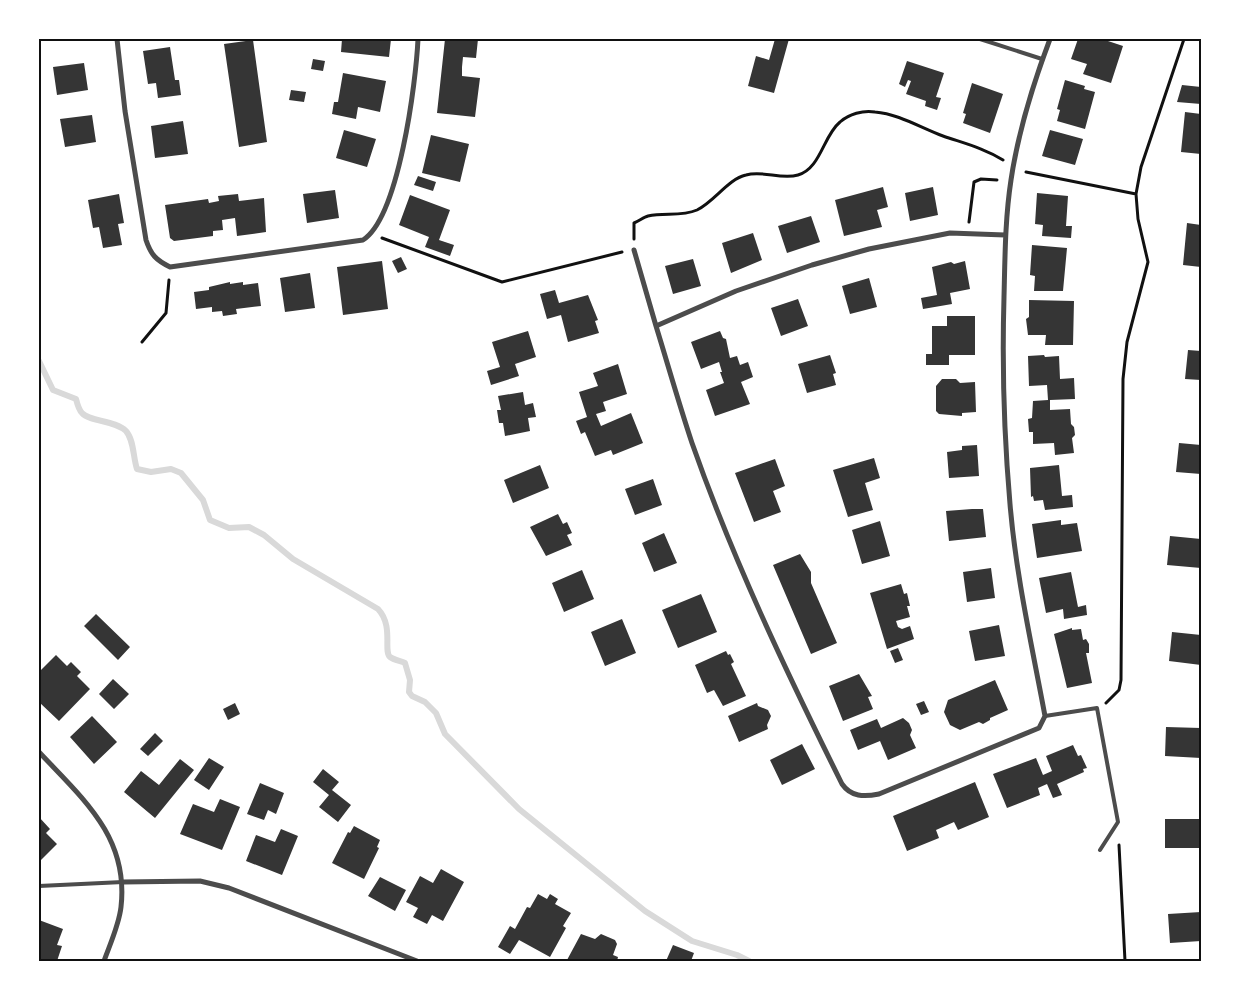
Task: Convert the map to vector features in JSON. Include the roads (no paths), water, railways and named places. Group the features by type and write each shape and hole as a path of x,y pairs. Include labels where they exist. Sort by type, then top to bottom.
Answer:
{"street":[{"path":"117,39 125,111 146,240 150,254 159,262 170,266 363,240 372,235 395,179 406,134 418,39"},
{"path":"634,250 692,442 737,560 793,685 847,791 866,797 879,794 1039,728 1045,716 1020,580 1010,506 1004,427 1003,348 1005,235 1010,181 1042,59 1050,39"},
{"path":"656,326 736,291 812,265 878,248 950,233 969,232 1005,235"},
{"path":"39,752 106,827 118,858 122,882 121,908 104,961"},
{"path":"122,882 200,881 229,888 417,961"}],"lane":[{"path":"980,39 1042,59"},
{"path":"1045,716 1097,708 1118,822 1100,850"},
{"path":"39,886 122,882"}],"waterway":[{"path":"39,361 53,390 76,399 80,410 86,416 116,425 126,431 132,444 137,469 151,472 171,469 181,473 203,500 210,520 229,528 249,527 264,535 293,559 378,609 386,623 388,654 390,657 405,663 410,680 409,692 412,696 425,702 436,713 445,734 519,809 645,911 692,941 737,955 749,961"}]}
